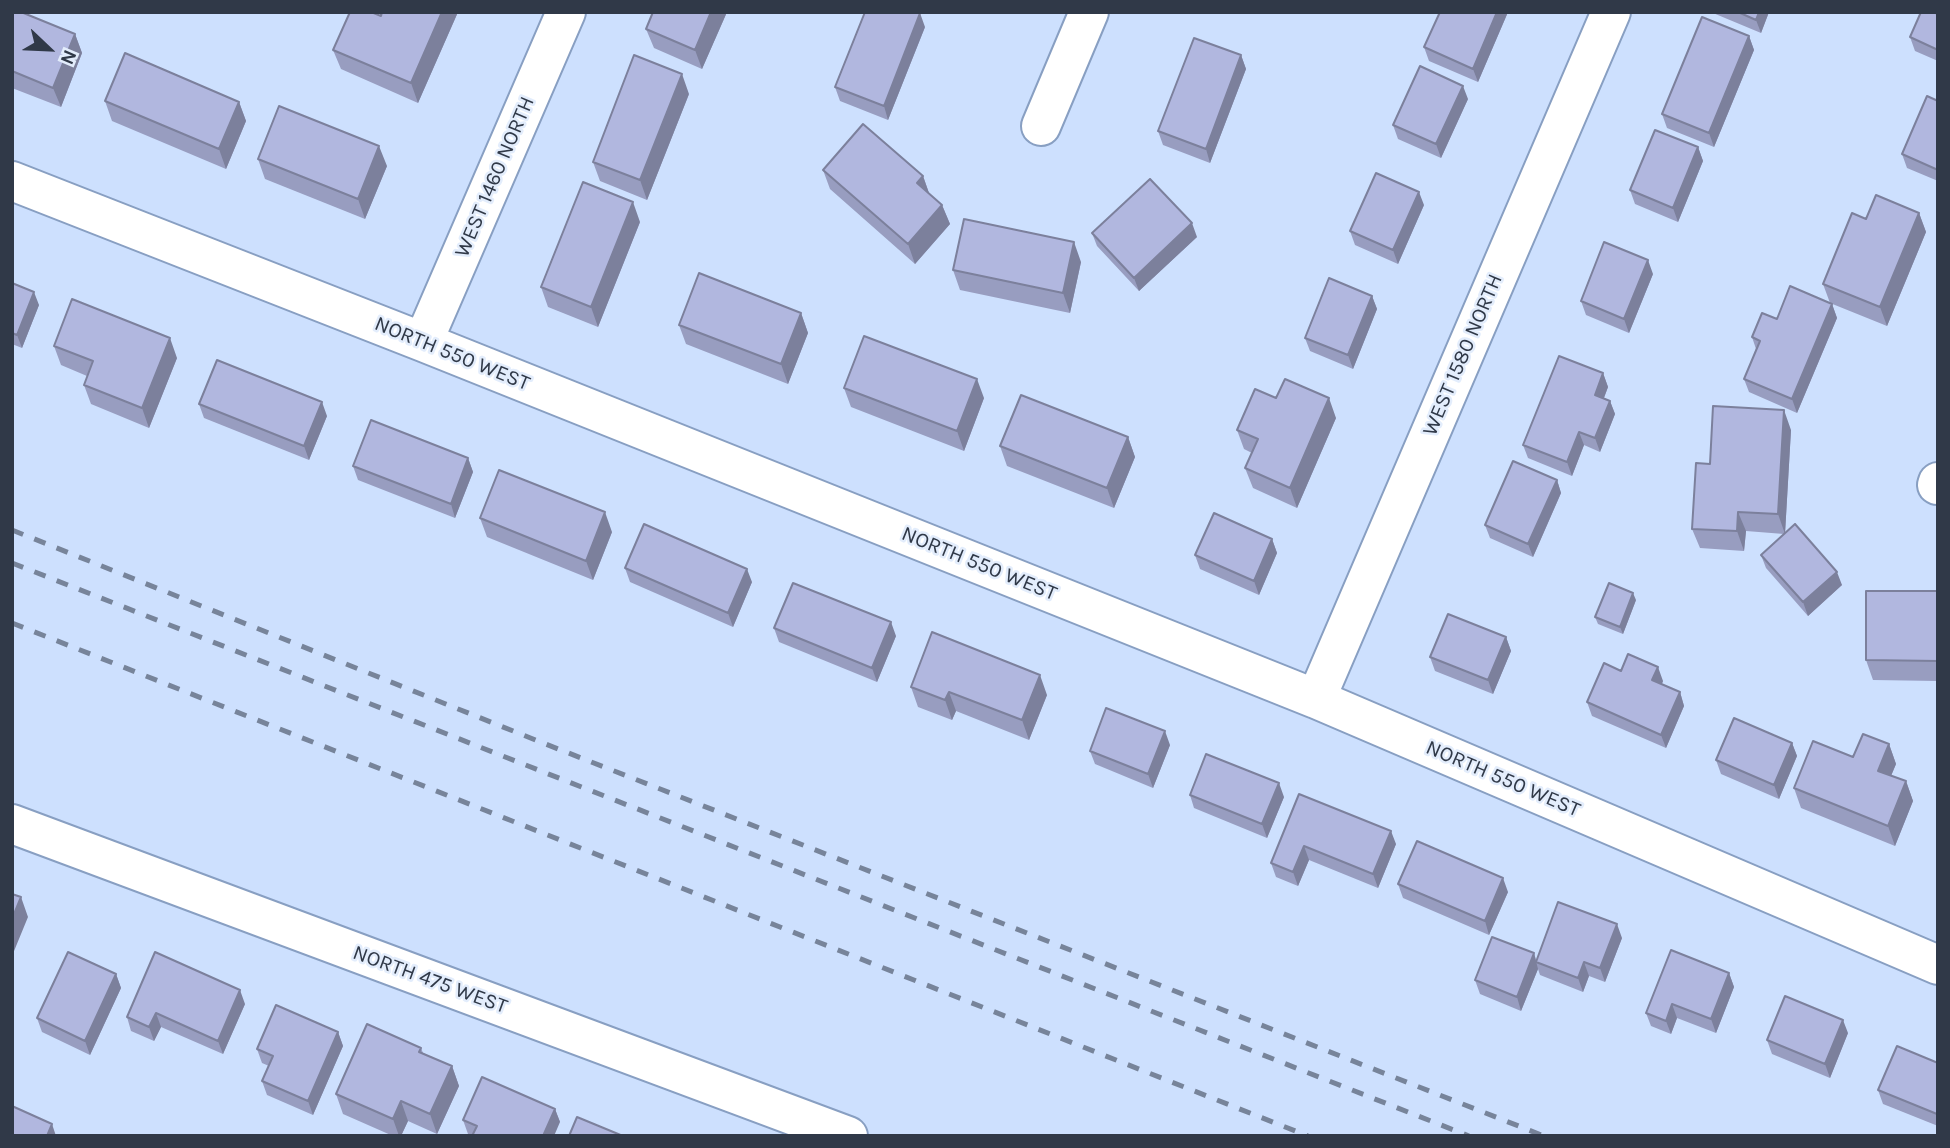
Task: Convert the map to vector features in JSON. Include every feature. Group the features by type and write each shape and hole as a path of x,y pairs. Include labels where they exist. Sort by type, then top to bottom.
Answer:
{"street":[{"name":"WEST 1460 NORTH","path":"423,342 566,12"},
{"path":"1041,126 1089,12"},
{"name":"WEST 1580 NORTH","path":"1316,699 1611,12"},
{"name":"NORTH 550 WEST","path":"12,181 423,342 1316,699 1938,965"},
{"name":"NORTH 475 WEST","path":"12,824 848,1136"}],"building":[{"path":"12,12 21,12 75,34 53,88 12,71"},
{"path":"350,12 371,12 381,16 382,12 442,12 411,83 333,50"},
{"path":"653,12 711,12 695,50 646,29"},
{"path":"865,12 920,13 884,106 835,87"},
{"path":"1440,12 1497,12 1473,69 1424,47"},
{"path":"1738,12 1759,12 1756,20"},
{"path":"1921,12 1938,14 1938,50 1910,37"},
{"path":"1702,17 1749,36 1709,133 1662,114"},
{"path":"1194,38 1241,55 1206,149 1158,131"},
{"path":"125,53 239,102 219,149 105,101"},
{"path":"634,55 682,74 640,180 593,162"},
{"path":"1420,66 1463,86 1436,144 1393,125"},
{"path":"1927,96 1938,101 1938,170 1902,154"},
{"path":"279,106 379,146 358,199 258,159"},
{"path":"863,124 923,176 917,183 942,205 908,244 823,170"},
{"path":"1655,130 1698,147 1673,208 1630,190"},
{"path":"1376,173 1419,192 1393,250 1350,231"},
{"path":"1150,179 1192,223 1134,278 1092,233"},
{"path":"583,182 633,202 591,307 541,287"},
{"path":"1876,195 1919,213 1880,307 1823,284 1852,213 1866,219"},
{"path":"964,219 1074,242 1063,293 953,270"},
{"path":"1604,242 1648,260 1624,319 1581,301"},
{"path":"699,273 801,313 781,364 679,325"},
{"path":"1329,278 1372,296 1348,355 1305,338"},
{"path":"12,283 34,292 17,335 12,333"},
{"path":"1790,286 1832,304 1792,399 1744,379 1760,341 1752,337 1762,313 1777,319"},
{"path":"72,299 170,338 142,408 84,385 93,361 54,346"},
{"path":"864,336 977,379 957,431 844,388"},
{"path":"1559,356 1603,373 1595,395 1610,401 1595,438 1579,432 1567,462 1523,445"},
{"path":"217,360 322,402 304,446 199,404"},
{"path":"1285,379 1329,398 1290,488 1245,468 1258,439 1237,430 1255,389 1276,398"},
{"path":"1021,395 1128,437 1107,488 1000,446"},
{"path":"1713,406 1784,410 1778,514 1738,512 1737,531 1692,529 1696,463 1710,464"},
{"path":"371,420 468,458 451,504 353,466"},
{"path":"1513,461 1557,480 1528,544 1485,525"},
{"path":"499,470 605,512 586,561 480,518"},
{"path":"1214,513 1272,539 1254,581 1195,555"},
{"path":"644,524 747,569 728,613 625,568"},
{"path":"1795,524 1837,572 1803,602 1761,555"},
{"path":"793,583 891,622 872,668 774,628"},
{"path":"1609,583 1633,593 1620,627 1595,617"},
{"path":"1866,591 1938,591 1938,661 1866,660"},
{"path":"1448,614 1506,637 1488,680 1430,657"},
{"path":"932,632 1040,675 1022,720 949,692 945,700 911,687"},
{"path":"1628,654 1658,667 1652,680 1680,692 1661,735 1587,702 1604,663 1621,671"},
{"path":"1106,708 1165,731 1148,774 1090,751"},
{"path":"1734,718 1792,743 1774,785 1716,760"},
{"path":"1863,734 1889,744 1878,771 1906,781 1888,826 1794,788 1813,741 1853,757"},
{"path":"1206,754 1279,783 1262,824 1190,795"},
{"path":"1299,794 1391,831 1373,874 1304,846 1293,872 1271,863"},
{"path":"1417,841 1503,878 1485,921 1398,884"},
{"path":"12,894 21,897 12,919"},
{"path":"1558,902 1617,924 1600,968 1584,962 1578,978 1536,962"},
{"path":"1492,937 1534,953 1517,997 1475,980"},
{"path":"1671,950 1729,973 1711,1019 1672,1004 1666,1021 1646,1013"},
{"path":"68,952 116,974 85,1041 37,1018"},
{"path":"155,952 240,990 218,1041 156,1013 149,1027 127,1017"},
{"path":"1785,996 1843,1020 1825,1064 1767,1040"},
{"path":"276,1005 338,1032 308,1101 262,1081 273,1056 257,1049"},
{"path":"367,1024 421,1048 419,1052 452,1066 430,1114 401,1101 393,1119 336,1094"},
{"path":"1897,1046 1938,1063 1937,1114 1878,1090"},
{"path":"482,1077 555,1109 543,1136 472,1136 477,1126 463,1120"},
{"path":"12,1106 52,1124 47,1136 12,1136"},
{"path":"577,1117 623,1136 569,1136"}],"railway":[{"path":"12,530 543,743 1544,1136"},
{"path":"12,563 1469,1136"},
{"path":"12,623 1308,1136"}]}
